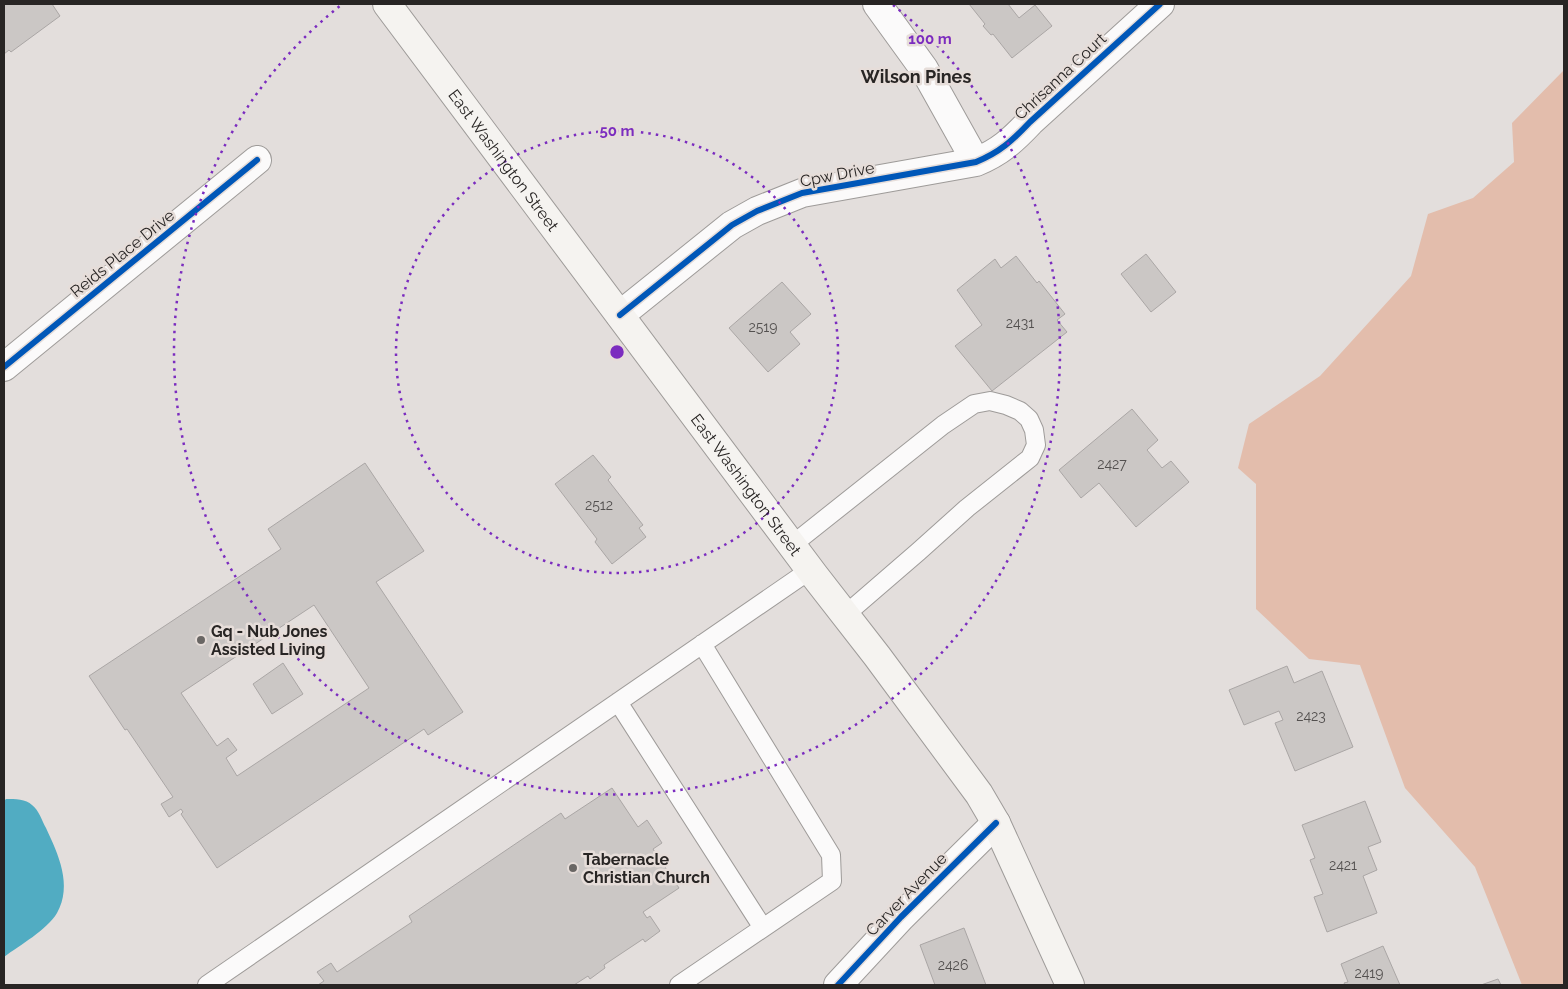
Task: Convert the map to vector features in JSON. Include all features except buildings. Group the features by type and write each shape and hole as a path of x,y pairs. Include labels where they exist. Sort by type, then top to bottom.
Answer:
{"main road":[{"name":"East Washington Street","path":"387,4 979,794 996,823 1070,985"}],"street":[{"path":"877,4 924,69 976,162"},
{"name":"Chrisanna Court","path":"976,162 990,156 1012,142 1030,122 1160,4"},
{"name":"Reids Place Drive","path":"4,367 257,160"},
{"name":"Cpw Drive","path":"620,315 732,225 757,211 802,193 976,162"},
{"name":"Carver Avenue","path":"838,985 900,918 996,823"}],"lane":[{"path":"792,546 943,425 974,404 990,402 1006,405 1020,411 1029,419 1034,430 1036,445 1030,458 967,508 845,615"},
{"path":"207,985 810,570"},
{"path":"679,985 832,881 831,855 702,644"},
{"path":"618,702 763,928"}],"shaded area":[{"path":"1564,70 1564,985 1522,985 1475,867 1405,788 1360,665 1309,659 1256,609 1256,484 1238,468 1249,424 1320,376 1411,276 1428,214 1473,198 1514,162 1512,123"}],"water":[{"path":"6,799 17,799 30,803 38,813 59,859 64,881 64,892 62,902 53,919 40,931 4,957 4,801"}],"cycle path":[{"path":"620,315 732,225 757,211 802,193 976,162 999,150 1160,4"},
{"path":"4,367 257,160"},
{"path":"838,985 901,917 996,823"}],"place":[{"name":"Gq - Nub Jones Assisted Living","path":"201,640"},
{"name":"Tabernacle Christian Church","path":"573,868"}],"district":[{"name":"Wilson Pines","path":"916,77"}]}
